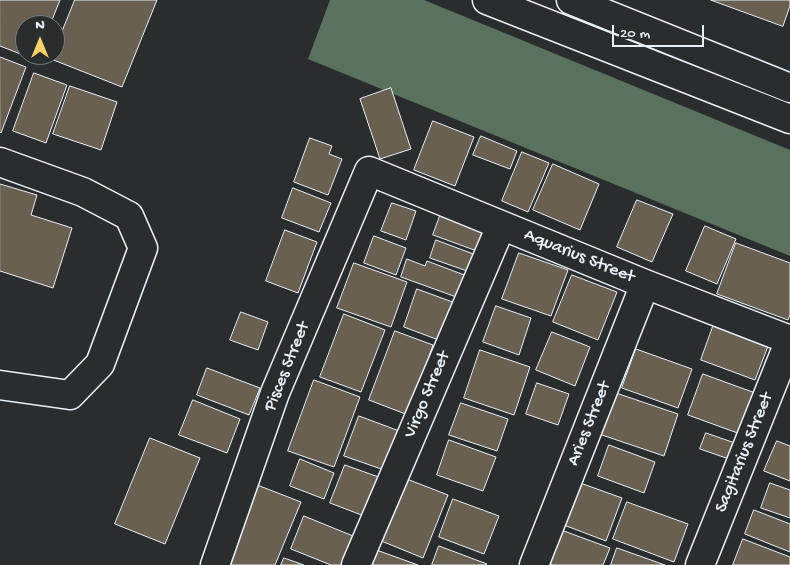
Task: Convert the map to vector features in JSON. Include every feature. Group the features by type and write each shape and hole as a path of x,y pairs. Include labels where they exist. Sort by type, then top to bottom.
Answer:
{"street":[{"path":"487,0 790,119"},
{"path":"571,0 790,88"},
{"path":"0,162 83,192 129,216 143,248 100,364 70,395 0,385"},
{"name":"Aquarius Street","path":"368,172 645,284 790,340"},
{"name":"Pisces Street","path":"214,565 275,393 368,172"},
{"name":"Virgo Street","path":"356,565 501,226"},
{"name":"Aries Street","path":"534,565 645,284"},
{"name":"Sagitarius Street","path":"700,565 790,340"}],"green space":[{"path":"330,0 424,0 790,150 790,256 308,59"}],"building":[{"path":"0,0 60,0 54,15 15,15 15,52 0,46"},
{"path":"75,0 157,0 122,87 65,65 65,24"},
{"path":"711,0 790,0 790,6 783,26"},
{"path":"0,57 15,63 15,65 26,67 0,132"},
{"path":"34,73 67,85 46,143 13,131"},
{"path":"70,86 117,102 101,150 53,134"},
{"path":"391,88 411,149 380,159 360,99"},
{"path":"433,121 474,137 455,186 414,170"},
{"path":"481,136 517,151 510,169 473,155"},
{"path":"310,138 332,146 329,154 342,159 328,195 294,182"},
{"path":"522,152 549,163 528,212 502,201"},
{"path":"553,164 599,184 580,230 533,210"},
{"path":"0,184 37,195 31,215 72,228 53,288 0,271"},
{"path":"293,188 331,203 319,232 282,218"},
{"path":"637,200 673,214 652,262 617,247"},
{"path":"392,203 416,211 406,240 381,231"},
{"path":"440,216 484,233 477,251 433,235"},
{"path":"705,226 736,239 717,284 686,271"},
{"path":"285,230 317,242 298,293 266,281"},
{"path":"374,236 406,248 396,275 364,263"},
{"path":"436,240 476,255 470,272 430,258"},
{"path":"736,243 790,263 790,315 788,320 717,294"},
{"path":"519,253 568,270 551,316 502,299"},
{"path":"407,259 425,266 427,261 467,276 459,298 401,277"},
{"path":"354,263 407,282 391,327 337,308"},
{"path":"572,275 617,292 598,340 553,322"},
{"path":"417,289 458,304 444,342 404,327"},
{"path":"496,306 531,318 519,355 483,342"},
{"path":"241,312 268,322 258,350 230,340"},
{"path":"344,314 385,330 361,392 320,377"},
{"path":"715,321 770,341 755,380 701,360"},
{"path":"395,331 433,345 408,415 369,400"},
{"path":"552,332 590,347 575,386 536,370"},
{"path":"636,349 692,369 678,408 622,388"},
{"path":"480,350 530,367 514,415 464,398"},
{"path":"207,368 260,388 249,415 197,395"},
{"path":"703,374 758,394 743,435 688,415"},
{"path":"314,380 360,397 334,467 288,451"},
{"path":"537,383 569,394 558,425 526,414"},
{"path":"613,392 678,414 664,456 599,434"},
{"path":"193,400 240,419 227,453 179,435"},
{"path":"461,403 508,419 497,451 449,435"},
{"path":"359,416 402,432 387,471 344,456"},
{"path":"706,433 735,443 729,459 700,449"},
{"path":"150,438 200,458 165,544 115,524"},
{"path":"449,440 496,457 483,491 437,475"},
{"path":"777,441 790,446 790,481 764,471"},
{"path":"609,445 655,462 644,493 598,476"},
{"path":"300,459 334,473 324,499 290,486"},
{"path":"345,465 387,480 372,519 330,503"},
{"path":"399,476 448,495 423,558 374,538"},
{"path":"572,480 622,498 606,541 556,522"},
{"path":"252,483 301,502 275,565 227,565"},
{"path":"770,483 790,490 790,518 761,508"},
{"path":"453,499 499,516 484,554 439,537"},
{"path":"627,502 688,524 674,562 613,539"},
{"path":"754,510 790,524 790,552 745,534"},
{"path":"304,516 353,536 341,565 331,565 291,549"},
{"path":"553,527 610,548 603,565 553,565 540,560"},
{"path":"743,539 790,557 790,565 733,565"},
{"path":"439,546 487,564 432,565"},
{"path":"368,547 418,565 361,565"},
{"path":"617,548 665,565 611,565"},
{"path":"284,558 304,565 281,565"}]}
